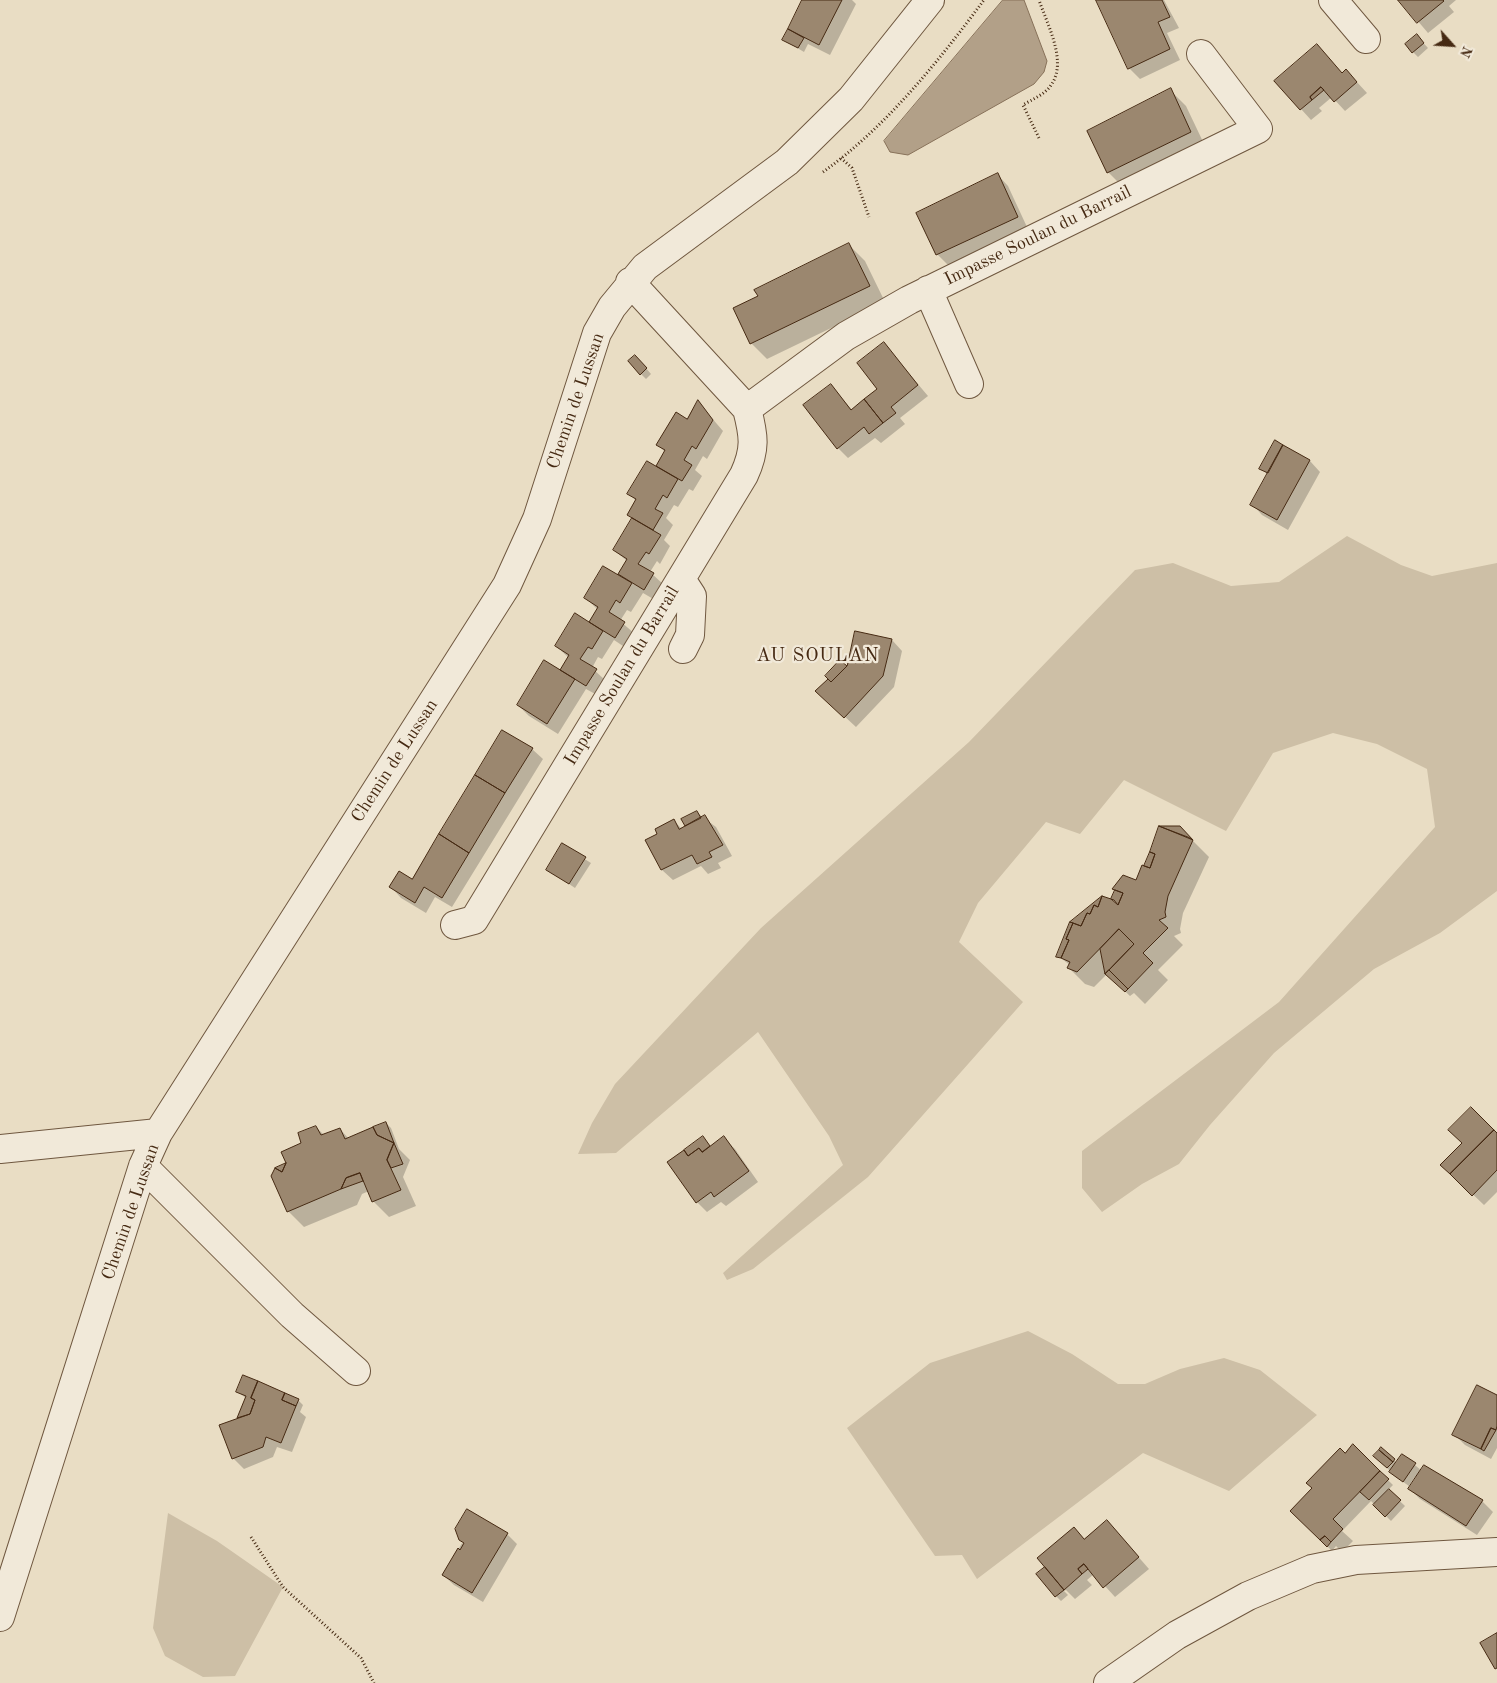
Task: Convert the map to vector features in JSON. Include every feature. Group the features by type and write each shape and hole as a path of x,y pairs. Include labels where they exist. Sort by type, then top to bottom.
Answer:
{"street":[{"name":"Chemin de Lussan","path":"0,1617 143,1166 158,1133 507,585 537,519 597,333 612,307 630,282 645,267 787,162 851,99 930,0"},
{"path":"1333,0 1366,39"},
{"name":"Impasse Soulan du Barrail","path":"747,409 846,336 928,290 1258,129 1201,54"},
{"name":"Impasse Soulan du Barrail","path":"455,925 474,920 748,466 754,437 747,409 630,282"},
{"path":"928,290 968,384"},
{"path":"681,578 692,596 690,635 683,649"},
{"path":"0,1149 158,1133"},
{"path":"143,1166 292,1316 356,1371"},
{"path":"1108,1683 1177,1635 1248,1596 1312,1569 1356,1560 1497,1552"}],"path":[{"path":"1039,0 1056,53 1057,66 1051,87 1023,105 1039,138"},
{"path":"841,158 852,168 868,217"},
{"path":"250,1536 283,1587 361,1658 374,1683"}],"shaded area":[{"path":"1003,0 1024,0 1047,61 1044,72 1034,84 908,155 890,152 884,141"},
{"path":"1347,536 1401,565 1432,576 1497,563 1497,891 1440,933 1374,969 1274,1053 1210,1125 1179,1164 1142,1184 1102,1212 1082,1188 1082,1151 1279,1002 1435,827 1427,769 1377,744 1333,733 1273,753 1226,831 1124,780 1080,834 1046,822 978,903 959,942 1023,1002 868,1177 753,1269 727,1280 723,1273 843,1165 829,1136 758,1032 616,1153 578,1154 592,1123 615,1084 761,928 969,742 1135,570 1173,563 1231,586 1279,582"},
{"path":"1028,1331 1072,1354 1118,1384 1145,1384 1180,1369 1224,1358 1260,1370 1317,1415 1229,1491 1143,1453 977,1579 962,1555 935,1556 847,1428 930,1363"},
{"path":"168,1513 217,1541 283,1587 235,1676 203,1677 165,1656 153,1628"}],"building":[{"path":"802,0 842,0 819,45 788,29"},
{"path":"1096,0 1162,0 1170,17 1158,22 1170,49 1128,69"},
{"path":"1398,0 1443,0 1444,1 1417,23"},
{"path":"788,29 804,38 798,48 782,40"},
{"path":"1417,34 1424,43 1412,53 1405,44"},
{"path":"1317,44 1342,73 1346,69 1357,82 1334,102 1321,87 1310,97 1312,100 1300,110 1274,81"},
{"path":"1321,87 1324,90 1312,100 1310,97"},
{"path":"1171,88 1191,132 1107,173 1087,131"},
{"path":"998,173 1018,217 936,255 916,213"},
{"path":"849,243 870,286 750,344 733,308 758,296 754,290"},
{"path":"884,342 918,385 891,407 896,413 883,423 864,399 877,389 857,363"},
{"path":"635,355 647,368 640,375 628,361"},
{"path":"831,384 851,410 864,399 883,423 869,434 864,427 837,449 803,405"},
{"path":"698,400 713,420 696,449 692,446 684,460 692,465 682,481 656,466 665,450 656,445 676,412 687,419"},
{"path":"1275,440 1283,445 1268,473 1259,469"},
{"path":"1283,445 1310,460 1277,520 1250,505"},
{"path":"647,461 678,479 667,498 663,495 655,509 663,513 653,530 627,515 636,499 627,494"},
{"path":"632,518 661,535 649,554 646,552 638,564 654,573 644,590 618,574 627,559 613,550"},
{"path":"603,566 632,583 620,603 616,600 609,612 625,622 615,638 589,622 598,607 584,598"},
{"path":"575,613 603,631 592,649 588,647 580,659 597,669 586,686 560,670 569,655 555,646"},
{"path":"855,631 892,639 883,676 844,718 815,691 828,679 831,682 847,666"},
{"path":"544,660 575,679 547,724 517,705"},
{"path":"840,660 847,666 831,682 825,676"},
{"path":"502,730 533,748 505,793 475,775"},
{"path":"475,775 505,793 469,853 439,834"},
{"path":"697,811 701,818 685,826 681,819"},
{"path":"705,815 723,845 709,852 712,857 697,864 692,855 661,870 645,840 657,834 655,829 674,819 679,829"},
{"path":"1159,826 1180,826 1193,840 1190,838"},
{"path":"1159,826 1193,840 1168,896 1166,917 1159,920 1168,928 1143,953 1153,963 1128,989 1109,970 1134,944 1119,929 1077,972 1067,968 1070,962 1061,958 1069,940 1066,939 1073,923 1081,926 1087,913 1090,914 1094,905 1098,907 1102,896 1114,900 1118,905 1123,893 1112,889 1123,875 1136,880 1142,865 1150,868 1155,854 1150,852"},
{"path":"439,834 469,853 442,898 424,887 415,903 389,887 399,871 412,879"},
{"path":"562,843 586,857 569,884 546,870"},
{"path":"1150,852 1155,854 1150,868 1144,866"},
{"path":"1115,890 1123,893 1118,905 1111,899"},
{"path":"1102,896 1098,907 1094,905 1090,914 1087,913 1081,926 1070,922"},
{"path":"1070,922 1073,923 1066,939 1069,940 1061,958 1056,957"},
{"path":"1119,929 1134,944 1105,974 1100,949"},
{"path":"1109,970 1128,989 1125,992 1105,974"},
{"path":"1471,1107 1494,1130 1450,1174 1440,1165 1462,1143 1448,1130"},
{"path":"386,1122 394,1143 377,1135 373,1127"},
{"path":"316,1126 321,1135 340,1128 345,1139 373,1127 377,1135 394,1143 387,1160 401,1190 372,1202 360,1173 346,1178 341,1189 287,1212 271,1176 275,1168 282,1172 286,1163 281,1152 301,1143 298,1133"},
{"path":"1494,1130 1497,1133 1497,1170 1472,1196 1450,1174"},
{"path":"703,1136 710,1146 702,1152 699,1148 688,1156 684,1150"},
{"path":"724,1136 749,1171 714,1197 711,1192 696,1203 667,1162 684,1150 688,1156 699,1148 702,1152"},
{"path":"394,1143 403,1164 391,1168 387,1160"},
{"path":"286,1163 282,1172 275,1168"},
{"path":"360,1173 363,1181 341,1189 346,1178"},
{"path":"243,1375 258,1381 251,1398 255,1400 250,1414 237,1418 246,1396 236,1392"},
{"path":"258,1381 285,1393 282,1400 296,1406 281,1443 266,1437 263,1447 232,1459 219,1425 250,1414 255,1400 251,1398"},
{"path":"1477,1385 1497,1395 1496,1430 1491,1428 1481,1449 1452,1435"},
{"path":"285,1393 299,1399 296,1406 282,1400"},
{"path":"1491,1428 1496,1430 1484,1451 1481,1449"},
{"path":"1353,1444 1380,1471 1333,1519 1343,1529 1331,1542 1325,1536 1320,1540 1290,1511 1312,1488 1306,1483 1340,1448 1345,1453"},
{"path":"1381,1447 1395,1459 1393,1462 1379,1450"},
{"path":"1379,1450 1393,1462 1387,1468 1373,1456"},
{"path":"1402,1454 1416,1463 1403,1482 1389,1472"},
{"path":"1424,1465 1483,1500 1466,1526 1408,1489"},
{"path":"1380,1471 1389,1479 1369,1500 1360,1492"},
{"path":"1389,1489 1401,1500 1385,1517 1373,1505"},
{"path":"467,1509 508,1533 472,1593 442,1575 458,1548 460,1550 464,1543 459,1540 455,1529"},
{"path":"1107,1520 1139,1557 1103,1588 1084,1564 1078,1569 1082,1574 1064,1590 1037,1558 1074,1527 1084,1539"},
{"path":"1325,1536 1331,1542 1327,1547 1320,1540"},
{"path":"1084,1564 1088,1569 1082,1574 1078,1569"},
{"path":"1045,1567 1064,1590 1055,1597 1036,1574"},
{"path":"1497,1633 1497,1668 1495,1669 1480,1643"}],"district":[{"name":"AU SOULAN","path":"818,656"}]}
